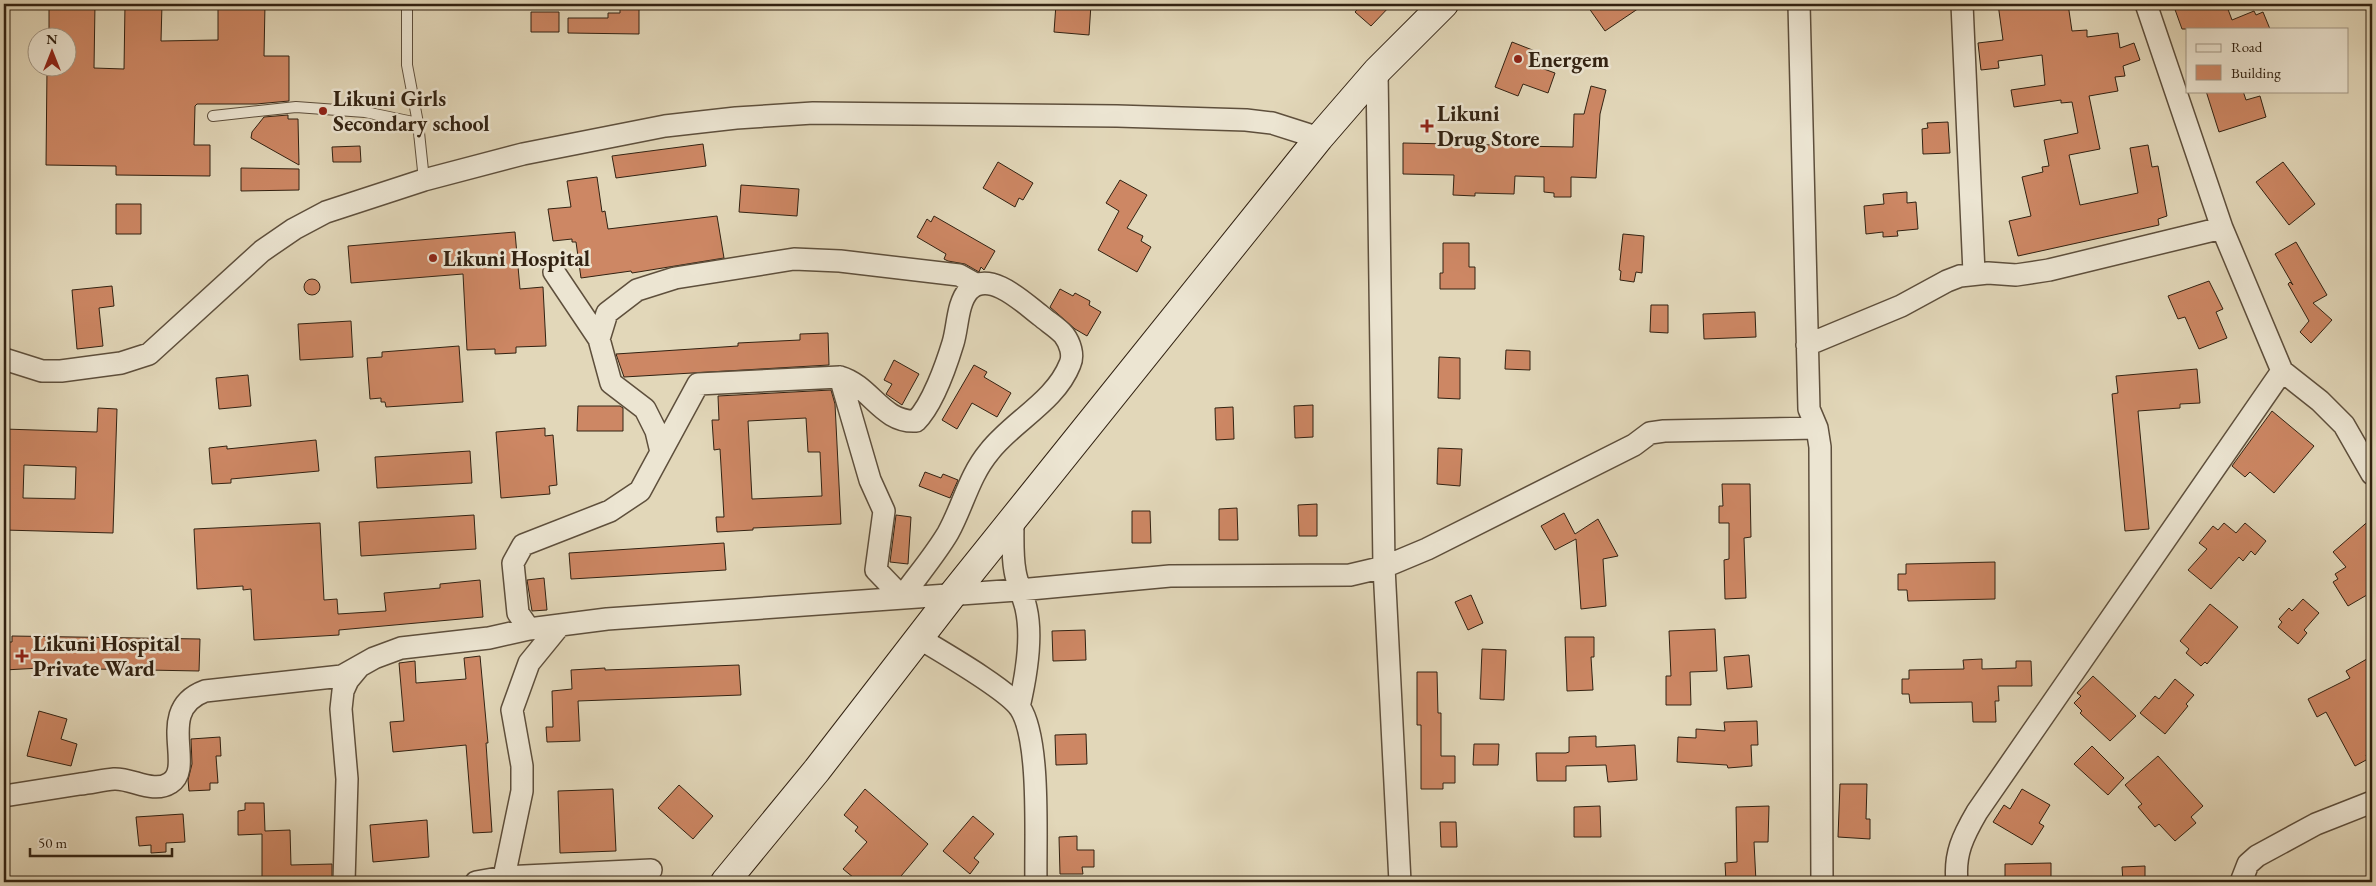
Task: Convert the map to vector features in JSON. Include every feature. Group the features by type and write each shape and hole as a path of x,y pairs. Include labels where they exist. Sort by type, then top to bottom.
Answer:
{"main road":[{"path":"724,882 817,770 953,594 1319,138 1433,7"}],"street":[{"path":"1799,4 1809,409 1817,428 1820,447 1822,882"},
{"path":"1962,4 1974,273"},
{"path":"2146,4 2222,228 2282,371 2320,401 2344,425 2372,474"},
{"path":"1377,71 1384,567 1400,882"},
{"path":"4,359 42,371 61,371 121,363 149,354 262,251 294,229 326,212 424,180 523,154 665,126 736,118 813,113 1246,120 1272,124 1319,138"},
{"path":"1808,345 1901,306 1947,281 1974,273 2016,275 2049,270 2222,228"},
{"path":"599,339 607,313 637,290 675,278 794,258 840,261 959,275 976,285"},
{"path":"554,272 599,339 611,383 645,409 656,431 661,452"},
{"path":"528,628 518,613 513,563 523,545 610,511 640,491 698,384 840,377 853,381 890,415 904,422 916,421 925,412 953,344 963,300 969,290 976,285 999,286 1014,295 1063,334 1070,347 1071,362 1064,375 1041,404 1018,421 988,452 968,486 948,532 902,597"},
{"path":"1957,882 1957,854 1961,839 1977,812 2282,371"},
{"path":"840,377 870,480 884,511 876,570 902,597"},
{"path":"4,796 114,779 161,787 172,782 177,772 179,720 183,707 192,696 205,692 342,676 374,658 401,648 489,638 528,628 560,625 902,597 1019,590 1170,576 1350,575 1384,567 1427,550 1617,454 1634,445 1650,433 1664,431 1817,428"},
{"path":"1013,520 1014,568 1019,590 1026,608 1028,652 1027,675 1020,707"},
{"path":"504,877 522,791 522,766 512,710 528,663 560,625"},
{"path":"919,638 1002,692 1020,707 1029,729 1033,755 1036,882"},
{"path":"344,882 347,779 341,709 343,692 348,680 358,668"},
{"path":"2241,882 2242,875 2248,864 2257,856 2316,824 2372,802"},
{"path":"476,882 504,877 651,870"}],"lane":[{"path":"407,4 407,65 418,122 424,180"},
{"path":"213,116 296,107 364,112 418,122"}],"building":[{"path":"49,4 95,4 94,68 124,69 125,4 162,4 161,41 218,40 218,4 265,4 264,56 289,56 289,101 256,104 197,104 195,106 194,145 210,145 210,176 116,175 116,166 46,165 47,78 78,78 78,28 49,28"},
{"path":"1056,4 1091,4 1089,35 1054,32"},
{"path":"1362,4 1392,4 1371,26 1355,12"},
{"path":"1586,4 1645,4 1605,31"},
{"path":"1998,4 2068,4 2072,31 2087,30 2087,37 2118,33 2120,48 2134,43 2140,60 2123,66 2125,76 2115,77 2118,91 2089,96 2100,149 2069,155 2080,205 2138,193 2130,148 2148,145 2152,167 2158,166 2167,216 2158,219 2159,225 2018,256 2009,221 2031,216 2022,177 2043,172 2042,167 2049,166 2044,140 2078,133 2072,102 2061,103 2061,100 2014,107 2011,90 2045,85 2042,55 1998,61 1999,68 1981,70 1978,43 2003,40"},
{"path":"2173,4 2226,4 2232,20 2254,11 2256,15 2263,12 2270,28 2186,28 2182,29"},
{"path":"620,6 639,6 639,34 568,33 568,18 608,18 608,13 620,13"},
{"path":"531,12 559,12 559,32 531,32"},
{"path":"1512,42 1535,51 1530,64 1555,73 1548,93 1523,84 1518,96 1495,87"},
{"path":"1591,86 1606,90 1600,114 1596,178 1571,177 1571,197 1554,197 1554,193 1544,192 1544,177 1515,176 1514,194 1475,193 1475,196 1453,195 1454,175 1403,174 1403,143 1497,145 1497,138 1514,138 1514,146 1573,147 1574,114 1584,114"},
{"path":"2206,92 2243,92 2246,100 2260,96 2266,117 2219,132"},
{"path":"288,115 288,119 298,119 299,165 251,138 252,132 264,117"},
{"path":"1948,122 1950,153 1923,154 1922,129 1928,128 1927,123"},
{"path":"703,144 706,166 616,178 612,156"},
{"path":"360,146 361,162 333,162 332,147"},
{"path":"998,162 1033,183 1023,200 1019,198 1015,207 983,188"},
{"path":"2283,162 2315,204 2289,225 2256,182"},
{"path":"241,168 299,169 299,190 241,191"},
{"path":"597,177 602,212 605,211 608,229 717,216 724,258 632,273 631,271 581,278 576,242 572,242 572,239 553,241 548,209 571,207 567,181"},
{"path":"1120,180 1147,195 1127,228 1143,236 1141,241 1151,247 1137,272 1098,250 1119,211 1106,203"},
{"path":"741,185 799,189 797,216 739,212"},
{"path":"1907,192 1907,203 1916,202 1918,229 1897,231 1898,236 1883,237 1883,232 1866,234 1864,206 1884,204 1883,194"},
{"path":"116,204 141,204 141,234 116,234"},
{"path":"934,216 995,251 984,270 981,267 979,272 965,264 948,261 944,259 946,254 917,237 927,219 931,222"},
{"path":"515,232 520,289 543,287 546,346 516,347 516,353 495,354 495,349 467,350 463,274 351,283 348,246"},
{"path":"1623,234 1644,236 1642,273 1636,272 1634,282 1620,280 1621,271 1619,270"},
{"path":"2296,242 2327,295 2313,303 2332,320 2311,343 2300,332 2309,321 2288,284 2290,282 2293,285 2275,254"},
{"path":"1443,243 1469,243 1469,267 1475,267 1475,289 1440,289 1440,273 1443,273"},
{"path":"312,279 318,281 320,287 318,293 312,295 306,293 304,287 306,281"},
{"path":"2209,281 2223,309 2216,312 2227,338 2199,349 2185,317 2178,319 2168,296"},
{"path":"112,286 114,306 99,308 103,346 77,349 72,290"},
{"path":"1060,289 1073,296 1075,293 1090,301 1089,305 1101,312 1087,336 1075,329 1050,307"},
{"path":"1651,305 1668,305 1668,333 1650,332"},
{"path":"1755,312 1756,337 1704,339 1703,314"},
{"path":"351,321 353,357 300,360 298,324"},
{"path":"828,333 829,365 624,377 616,354 738,346 738,343 800,340 800,334"},
{"path":"459,346 463,402 386,407 385,402 381,402 381,398 370,399 367,358 382,357 382,352"},
{"path":"1506,350 1530,351 1530,370 1505,369"},
{"path":"1439,357 1460,358 1460,399 1438,398"},
{"path":"894,360 919,374 902,405 886,394 892,384 884,380"},
{"path":"974,365 987,372 984,377 1011,393 997,417 972,403 957,429 942,420"},
{"path":"2197,369 2200,403 2180,404 2180,408 2138,411 2149,529 2125,531 2112,394 2118,393 2116,376"},
{"path":"248,375 251,406 219,409 216,378"},
{"path":"831,390 835,404 841,524 753,528 753,530 717,532 716,517 724,517 720,449 714,450 712,420 719,420 718,396","holes":["806,418 808,452 820,452 822,496 752,499 748,421"]},
{"path":"1313,405 1313,437 1295,438 1294,406"},
{"path":"578,406 620,406 623,408 623,431 577,431"},
{"path":"1233,407 1234,439 1216,440 1215,408"},
{"path":"98,408 117,409 113,533 4,530 4,429 97,432","holes":["24,465 76,467 75,499 23,498"]},
{"path":"2272,411 2314,446 2274,493 2250,472 2245,477 2232,466"},
{"path":"545,428 545,436 553,435 557,485 549,486 550,494 501,498 496,432"},
{"path":"316,440 319,471 231,479 231,483 212,484 209,448 227,446 227,449"},
{"path":"1438,448 1462,449 1460,486 1437,484"},
{"path":"470,451 472,483 377,488 375,457"},
{"path":"925,472 941,478 943,474 958,480 950,498 919,486"},
{"path":"1722,484 1750,484 1751,537 1744,538 1746,598 1725,599 1724,560 1729,559 1729,523 1719,523 1719,506 1723,506"},
{"path":"1317,504 1317,536 1299,536 1298,505"},
{"path":"1237,508 1238,540 1219,540 1219,509"},
{"path":"1132,511 1150,511 1151,543 1132,543"},
{"path":"1564,513 1575,534 1598,519 1618,556 1603,559 1606,606 1581,609 1576,539 1555,550 1541,526"},
{"path":"474,515 476,549 361,556 359,522"},
{"path":"896,515 911,517 908,564 890,562"},
{"path":"2372,518 2372,592 2348,606 2333,582 2338,579 2335,574 2346,567 2333,552"},
{"path":"320,523 324,600 337,599 338,614 386,611 384,593 440,588 440,584 480,580 483,617 339,630 339,635 254,640 251,589 243,590 243,586 197,589 194,529"},
{"path":"2224,523 2236,533 2245,523 2266,541 2255,555 2251,551 2243,561 2239,557 2211,589 2188,570 2207,549 2199,543 2213,526 2218,530"},
{"path":"724,543 726,570 571,579 569,553"},
{"path":"1995,562 1995,599 1908,601 1907,590 1898,590 1898,574 1906,574 1906,564"},
{"path":"544,578 547,610 532,611 527,580"},
{"path":"1471,595 1483,623 1468,630 1455,602"},
{"path":"2303,599 2319,613 2304,630 2307,633 2298,644 2278,627 2282,622 2279,619 2289,608 2292,611"},
{"path":"2210,604 2238,627 2207,664 2205,662 2201,666 2186,653 2189,649 2180,641"},
{"path":"1715,629 1717,671 1690,672 1691,705 1666,705 1666,676 1671,676 1669,631"},
{"path":"1085,630 1086,660 1053,661 1052,631"},
{"path":"12,636 200,639 199,671 41,668 4,670 4,642 12,642"},
{"path":"1565,637 1594,637 1594,657 1591,657 1593,690 1567,691"},
{"path":"1482,649 1506,650 1504,700 1480,699"},
{"path":"1749,655 1752,687 1727,689 1724,657"},
{"path":"480,656 488,743 486,743 492,832 473,833 466,745 393,752 390,722 404,721 399,663 415,661 416,683 466,679 464,658"},
{"path":"2372,656 2372,752 2366,755 2368,759 2355,766 2326,712 2317,717 2308,699 2350,678 2346,671"},
{"path":"1982,659 1982,669 2016,668 2016,661 2031,661 2032,686 1998,686 1999,701 1995,701 1996,722 1973,722 1972,702 1910,703 1909,694 1902,694 1902,679 1909,679 1909,670 1964,669 1963,660"},
{"path":"739,665 741,695 578,701 580,741 547,742 546,727 553,727 552,691 572,689 571,670"},
{"path":"1417,672 1437,672 1438,713 1441,713 1441,756 1455,756 1455,783 1443,783 1443,789 1421,789 1421,725 1417,725"},
{"path":"2093,676 2136,716 2110,741 2080,713 2082,711 2074,703 2081,696 2077,693"},
{"path":"2175,679 2194,695 2186,704 2188,706 2165,734 2140,713 2155,696 2159,699"},
{"path":"39,711 67,719 61,739 77,744 71,766 27,756"},
{"path":"1757,721 1758,745 1751,745 1752,766 1728,768 1727,765 1677,762 1678,737 1696,738 1696,729 1725,731 1724,722"},
{"path":"1086,734 1087,764 1056,765 1055,735"},
{"path":"1596,736 1596,747 1635,745 1637,780 1608,782 1606,765 1566,766 1566,781 1537,781 1536,753 1566,753 1569,752 1569,737"},
{"path":"220,737 221,756 216,756 218,783 210,783 210,790 189,791 188,780 192,764 191,739"},
{"path":"1474,744 1499,744 1498,765 1473,765"},
{"path":"2092,746 2124,778 2108,795 2074,764"},
{"path":"2158,756 2203,806 2191,817 2196,823 2175,841 2159,824 2155,827 2138,807 2142,804 2125,785"},
{"path":"1840,784 1867,784 1866,819 1870,819 1870,839 1838,837"},
{"path":"679,785 713,816 693,839 658,808"},
{"path":"613,789 616,851 560,853 558,791"},
{"path":"865,789 928,844 896,882 859,882 843,869 867,842 855,831 858,827 844,815"},
{"path":"2022,789 2050,805 2039,823 2044,826 2032,845 1993,822 2004,805 2010,809"},
{"path":"245,803 264,803 265,831 290,830 291,865 332,864 332,882 262,882 262,834 238,835 238,811 245,810"},
{"path":"1600,806 1601,837 1574,837 1574,807"},
{"path":"1769,806 1768,842 1754,842 1756,882 1726,882 1725,863 1737,862 1736,807"},
{"path":"183,814 185,842 166,843 166,852 151,853 151,845 139,846 136,817"},
{"path":"973,816 994,834 974,858 979,862 970,874 943,851"},
{"path":"427,820 429,857 373,862 370,825"},
{"path":"1440,822 1456,822 1457,847 1441,847"},
{"path":"1077,836 1077,850 1094,850 1094,867 1082,867 1083,874 1060,874 1059,837"},
{"path":"2051,863 2051,882 2005,882 2005,864"},
{"path":"2145,866 2145,882 2123,882 2122,867"}],"place":[{"name":"Energem","path":"1518,59"},
{"name":"Likuni Girls Secondary school","path":"323,111"},
{"name":"Likuni Drug Store","path":"1427,126"},
{"name":"Likuni Hospital","path":"433,258"},
{"name":"Likuni Hospital Private Ward","path":"22,656"}]}
